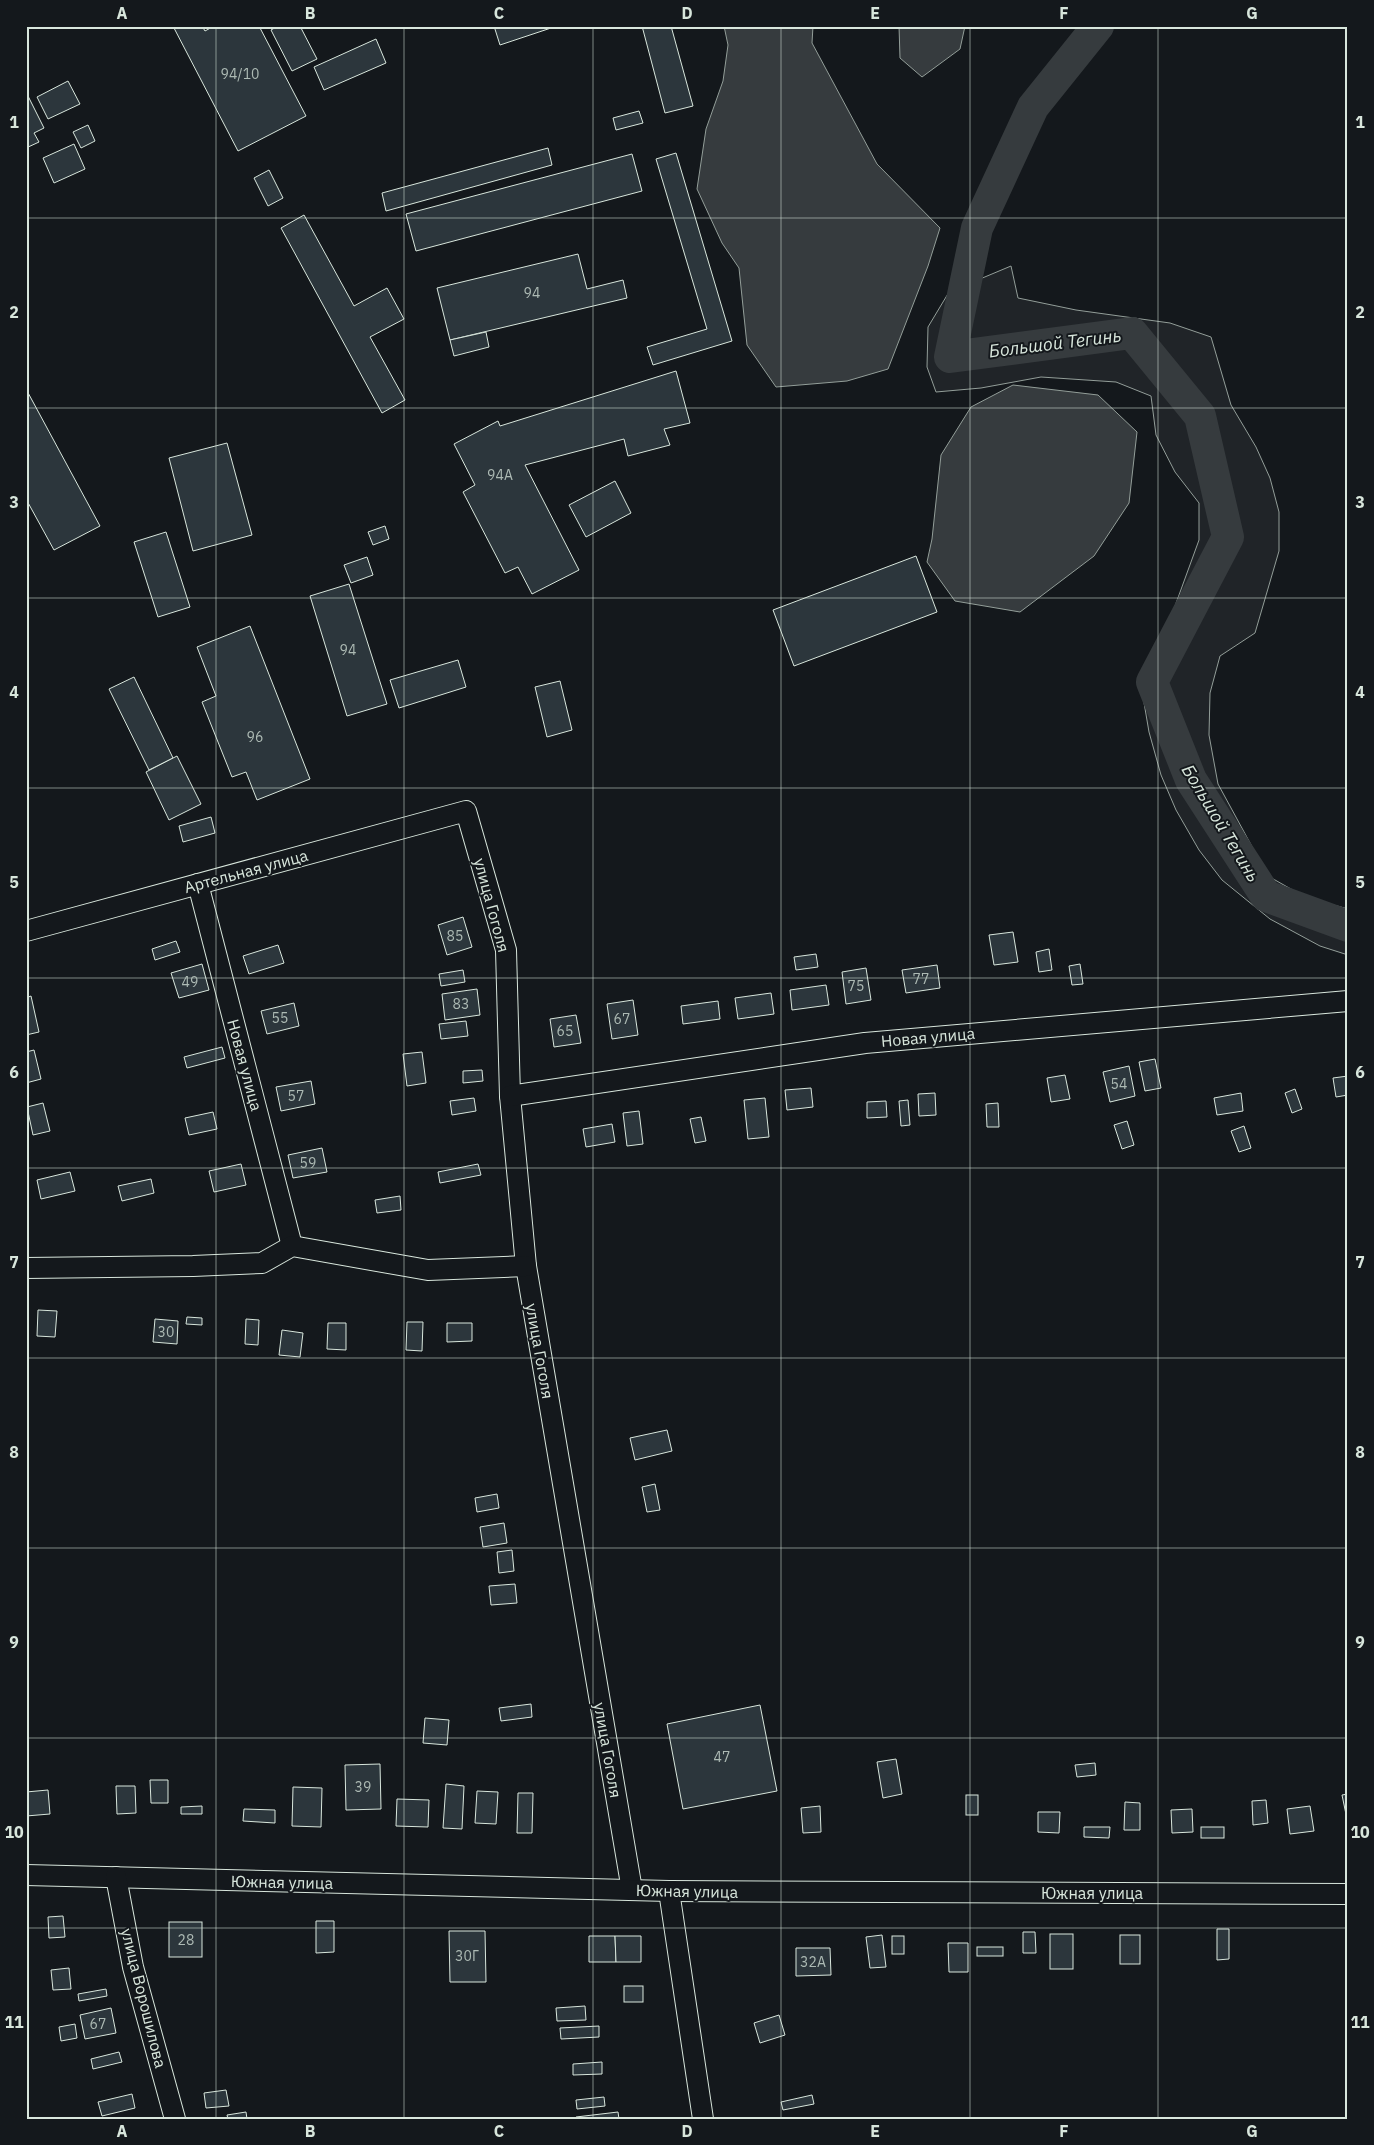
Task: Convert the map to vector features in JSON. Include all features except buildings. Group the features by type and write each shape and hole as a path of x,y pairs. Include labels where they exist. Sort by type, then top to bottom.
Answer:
{"street":[{"name":"Артельная улица","path":"26,931 466,810"},
{"name":"улица Гоголя","path":"466,810 506,950 510,1096 526,1266 632,1890"},
{"name":"Новая улица","path":"198,884 292,1246"},
{"name":"Новая улица","path":"510,1096 865,1042 1348,1001"},
{"path":"27,1267 193,1266 262,1263 292,1246 428,1270 526,1266"},
{"name":"Южная улица","path":"26,1875 669,1891 1348,1894"},
{"name":"улица Ворошилова","path":"116,1877 133,1967 175,2119"},
{"path":"669,1891 703,2119"}],"shaded area":[{"path":"724,26 813,26 812,43 877,164 940,228 928,266 888,369 847,381 776,387 747,345 739,268 722,243 697,189 706,129 723,81 728,45"},
{"path":"899,26 965,26 960,49 922,77 900,58"},
{"path":"1011,266 1018,298 1076,310 1170,323 1211,337 1231,405 1256,447 1270,478 1279,512 1279,551 1255,633 1220,656 1210,693 1209,735 1218,784 1268,876 1305,897 1348,909 1348,955 1320,946 1270,919 1222,880 1199,850 1176,810 1161,775 1149,732 1142,691 1148,659 1167,628 1199,540 1199,503 1175,472 1156,435 1151,396 1116,382 1041,377 981,388 936,392 927,367 928,327 949,292"},
{"path":"1013,385 1098,395 1137,432 1129,503 1094,556 1020,612 955,601 927,562 932,539 941,455 971,407"}],"waterway":[{"name":"Большой Тегинь","path":"1098,26 1033,107 977,228 950,357 1132,333 1200,416 1228,537 1152,682 1191,780 1266,896 1348,926"}]}
